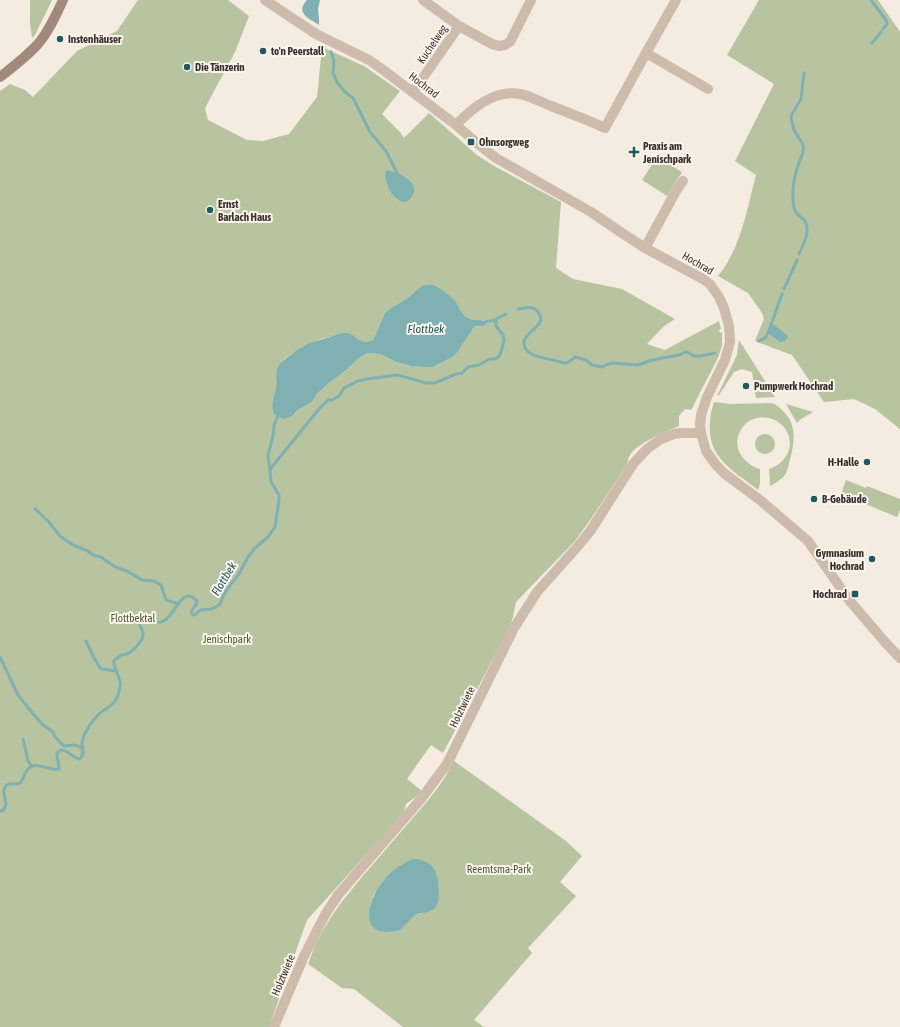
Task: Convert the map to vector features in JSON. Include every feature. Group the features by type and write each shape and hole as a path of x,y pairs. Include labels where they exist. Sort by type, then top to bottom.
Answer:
{"street":[{"path":"0,77 31,52 39,43 63,0"},
{"name":"Hochrad","path":"265,0 316,34 373,63 456,125 496,158 592,212 645,248 707,282 715,290 724,308 729,326 730,342 726,360 703,408 700,419 701,433 706,451 716,465 726,474 808,541 849,600 900,658"},
{"name":"Kuchelweg","path":"413,92 459,26 423,0"},
{"path":"459,26 492,44 499,46 504,45 510,42 514,36 532,0"},
{"path":"456,125 490,97 509,93 520,94 569,112 605,128 676,0"},
{"path":"646,53 708,89"},
{"path":"645,248 683,181"},
{"name":"Holztwiete","path":"274,1027 304,956 325,915 338,895 421,799 446,764 511,635 529,603 579,545 633,464 647,449 661,439 674,434 701,433"}],"green space":[{"path":"30,0 52,0 35,35 32,38 30,22"},
{"name":"Jenischpark","path":"138,0 228,0 249,16 235,52 205,108 208,120 247,140 263,141 289,134 317,97 322,47 364,66 400,91 382,114 404,138 429,113 477,155 494,166 561,202 556,268 573,279 622,289 675,319 664,326 647,344 665,350 719,321 721,329 719,330 720,333 722,332 722,346 718,358 691,410 685,409 679,416 679,426 652,438 633,451 629,456 627,464 575,541 516,602 510,627 443,753 431,745 407,779 422,791 420,794 406,804 404,813 307,920 269,1027 0,1027 0,91 10,84 25,90 33,97 77,51 117,31","holes":["421,286 455,301 467,319 484,320 485,325 474,327 453,357 433,367 411,366 396,362 380,354 368,353 360,357 344,372 330,382 316,395 312,402 298,410 295,414 276,388 278,369 284,359 303,346 341,333 356,337 361,341 368,342 373,340 385,313 409,297"]},
{"path":"759,0 878,0 900,32 900,429 875,409 854,399 824,402 792,355 755,341 764,319 762,313 748,293 718,276 726,265 738,241 756,175 735,161 774,84 727,55"},
{"path":"657,157 682,172 667,196 642,180"},
{"path":"739,340 775,397 756,398 752,372 742,369 734,372 717,396 737,355"},
{"path":"714,402 731,404 771,403 776,405 788,416 794,434 793,447 787,470 782,478 770,486 769,469 778,465 783,460 788,452 790,443 788,434 782,425 776,421 764,417 752,419 742,428 739,434 737,441 738,447 743,458 748,463 760,469 760,484 758,490 728,467 716,452 710,431"},
{"path":"786,404 813,412 797,423"},
{"path":"761,434 769,434 775,440 775,448 769,454 761,454 755,448 755,440"},
{"path":"846,480 866,488 867,486 900,499 900,510 897,517 841,494"},
{"name":"Reemtsma-Park","path":"454,761 566,841 582,856 560,882 576,896 528,948 532,953 474,1020 484,1027 403,1027 354,989 342,988 308,964 316,943 340,904 430,798 444,779","holes":["402,864 433,868 438,878 439,897 423,913 414,915 399,930 389,932 381,931 375,928 370,907 373,896 383,881"]}],"water":[{"path":"307,0 320,0 318,9 319,25 304,15 302,8"},
{"path":"387,170 406,177 413,186 414,191 412,196 406,202 397,199 388,187 385,177"},
{"name":"Flottbek","path":"421,286 436,286 449,295 456,302 461,312 466,317 486,322 485,325 474,327 453,357 433,367 423,367 411,366 396,362 380,354 368,353 360,357 316,395 312,402 298,410 292,416 283,419 274,414 273,404 277,369 285,359 309,343 341,333 351,334 364,342 373,340 385,313 409,297"},
{"path":"773,324 786,334 788,337 785,341 780,342 768,333 770,325"},
{"path":"414,859 426,862 434,869 439,885 439,898 437,905 430,911 416,914 403,928 398,931 386,932 378,930 372,926 369,913 376,891 383,881 395,869"}],"waterway":[{"name":"Flottbek","path":"871,0 886,20 887,24 883,29"},
{"name":"Flottbek","path":"872,43 881,32"},
{"path":"331,52 334,61 333,73 337,82 345,92 353,98 370,132 386,151 398,175"},
{"name":"Flottbek","path":"802,143 794,130 791,118 801,99 804,73"},
{"name":"Flottbek","path":"799,254 806,238 807,225 795,210 793,191 796,173 803,152 803,145"},
{"name":"Flottbek","path":"784,289 797,260"},
{"name":"Flottbek","path":"759,341 765,338 768,333 782,294"},
{"name":"Flottbek","path":"518,309 534,308 541,317 539,324 525,338 524,342 527,350 535,356 561,362 566,363 576,357 586,360 592,365 602,367 613,363 638,365 652,360 679,355 685,352 694,356 715,353"},
{"name":"Flottbek","path":"0,811 4,810 6,804 4,792 5,787 10,784 20,783 28,769 35,766 59,769 57,753 61,750 64,750 77,758 80,759 82,757 82,742 85,733 96,717 108,708 117,698 120,690 120,684 114,661 121,655 132,651 143,637 139,623 141,620 145,618 158,622 165,620 186,596 191,596 197,601 191,612 193,615 200,610 211,609 219,605 223,596 239,574 248,557 255,548 268,537 275,527 279,495 271,482 271,468 328,400 332,400 339,396 344,388 358,381 397,375 426,383 434,383 462,373 468,367 479,365 490,359 496,359 500,355 504,341 503,335 496,326 496,320 506,314"},
{"name":"Flottbek","path":"484,322 496,320"},
{"name":"Flottbek","path":"270,470 268,455 274,425 279,414"},
{"path":"35,509 48,521 60,536 73,545 88,551 93,555 101,557 115,567 127,571 142,580 154,581 161,585 166,600 179,604"},
{"path":"86,641 101,669 117,671"},
{"path":"0,657 18,695 43,725 53,732 55,737 64,746 74,745 83,748"},
{"path":"23,739 28,761 32,767"}],"place":[{"name":"Instenhäuser","path":"60,39"},
{"name":"to'n Peerstall","path":"263,51"},
{"name":"Die Tänzerin","path":"187,67"},
{"name":"Ohnsorgweg","path":"471,142"},
{"name":"Praxis am Jenischpark","path":"634,152"},
{"name":"Ernst Barlach Haus","path":"210,210"},
{"name":"Pumpwerk Hochrad","path":"746,386"},
{"name":"H-Halle","path":"867,462"},
{"name":"B-Gebäude","path":"814,499"},
{"name":"Gymnasium Hochrad","path":"872,559"},
{"name":"Hochrad","path":"855,594"}],"park label":[{"name":"Flottbektal","path":"133,618"}]}
